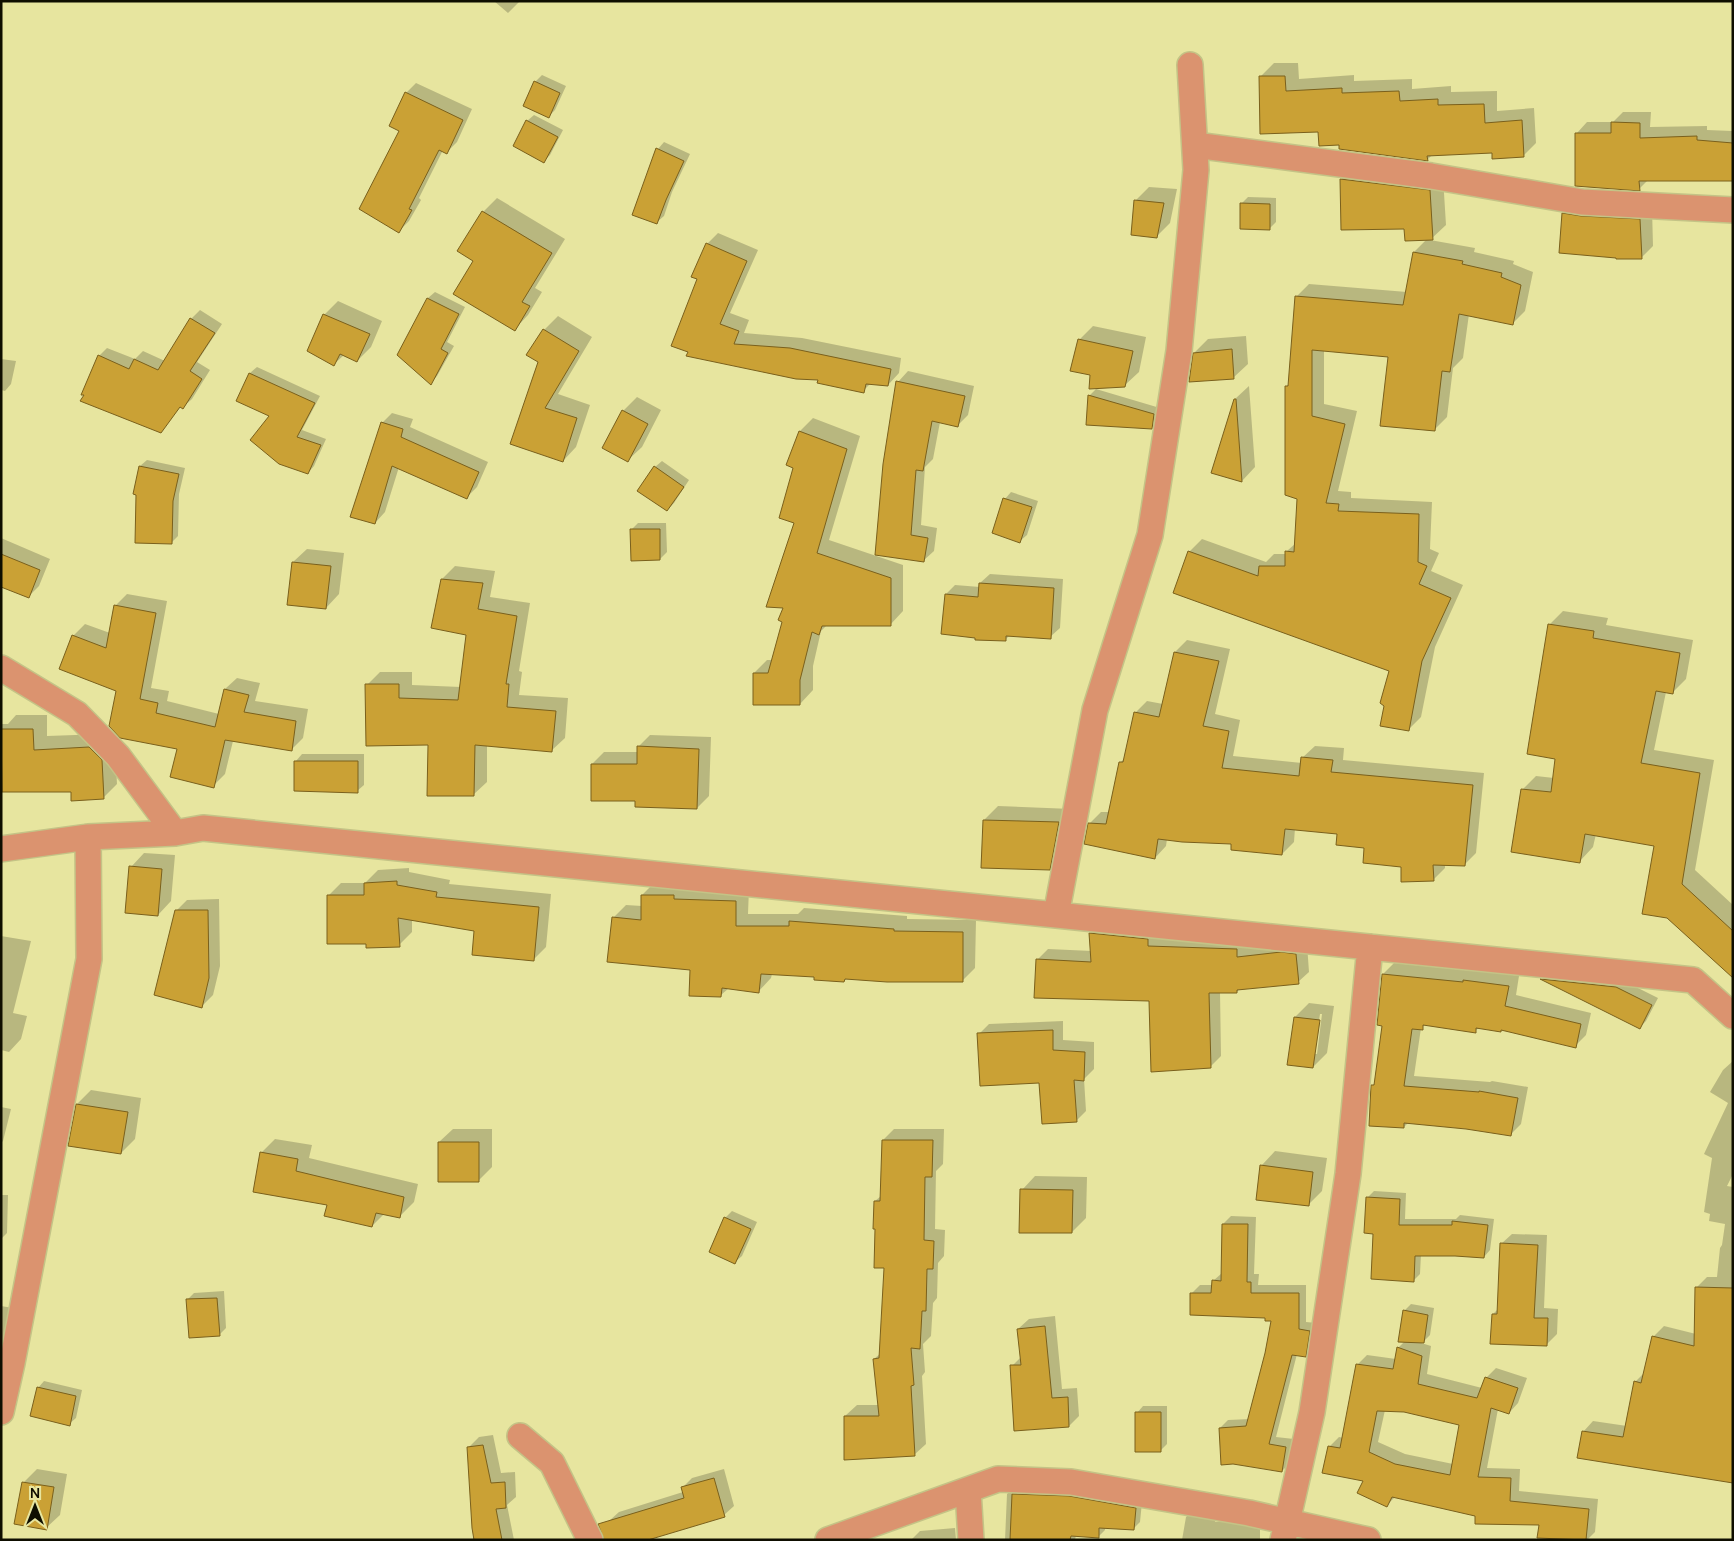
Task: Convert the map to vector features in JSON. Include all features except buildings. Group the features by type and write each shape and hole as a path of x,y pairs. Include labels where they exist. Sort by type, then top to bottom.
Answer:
{"street":[{"path":"1056,915 1095,710 1150,535 1179,351 1196,170 1190,65"},
{"path":"1195,145 1431,176 1582,202 1733,210"},
{"path":"1,668 77,714 118,756 175,833"},
{"path":"1,850 88,837 175,833 202,828 1694,980 1733,1016"},
{"path":"1,1412 14,1354 89,959 88,837"},
{"path":"1285,1531 1312,1412 1348,1174 1370,947"},
{"path":"520,1436 552,1462 590,1540"},
{"path":"828,1540 998,1479 1071,1482 1249,1513 1285,1531 1368,1540"},
{"path":"968,1490 971,1540"}]}
